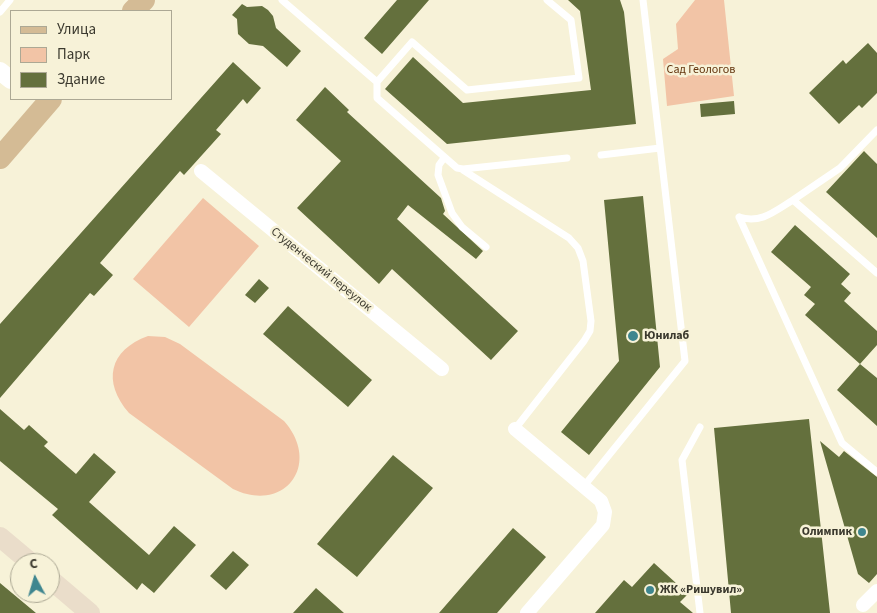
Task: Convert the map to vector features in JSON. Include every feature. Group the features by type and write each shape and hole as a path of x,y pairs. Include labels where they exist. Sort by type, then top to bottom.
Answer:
{"main road":[{"path":"135,10 144,0"},
{"path":"0,158 42,102"},
{"path":"0,537 19,553"},
{"path":"60,588 90,613"}],"street":[{"path":"0,71 10,79"},
{"name":"Студенческий переулок","path":"201,171 442,369"},
{"path":"515,429 601,501 605,512 602,525 527,613"},
{"path":"864,605 877,591"}],"lane":[{"path":"0,12 10,0"},
{"path":"282,0 377,82"},
{"path":"515,429 590,331 591,321 583,261 578,248 569,238 462,169 452,165 377,98 377,82 412,42 467,90 579,78 571,20 547,0"},
{"path":"584,486 685,361 643,0"},
{"path":"877,130 840,168 793,200 762,219 751,221 740,217 842,442 877,472"},
{"path":"601,155 660,148"},
{"path":"444,158 439,165 438,175 452,213 462,227 486,247"},
{"path":"462,169 567,158"},
{"path":"793,200 877,273"},
{"path":"700,427 682,460 700,613"}],"green space":[{"name":"Сад Геологов","path":"695,0 724,0 734,96 667,106 663,59 678,49 676,24"},
{"path":"203,198 259,246 189,327 133,279"},
{"path":"148,336 165,337 180,344 284,421 295,437 299,453 298,468 292,480 282,490 268,495 252,495 233,489 129,413 115,390 114,368 118,358 125,350 135,342"}],"building":[{"path":"397,0 429,0 382,54 364,38"},
{"path":"568,0 620,0 624,12 636,124 447,144 385,89 413,57 463,103 591,90 580,11"},
{"path":"242,4 247,7 262,6 268,10 273,16 276,28 301,51 287,67 263,46 249,44 238,34 237,19 232,15"},
{"path":"868,43 877,53 877,93 862,108 859,105 839,124 809,93 843,60 846,64"},
{"path":"233,62 261,88 247,104 243,99 216,130 221,134 184,175 180,171 100,263 113,275 94,296 90,293 0,398 0,324"},
{"path":"325,87 349,110 347,112 441,198 445,211 443,214 483,251 476,259 408,205 397,219 518,331 491,360 392,269 379,284 297,208 341,161 296,120"},
{"path":"734,101 735,114 701,117 700,104"},
{"path":"864,151 877,164 877,238 826,192"},
{"path":"643,196 660,367 589,455 561,432 619,361 604,200"},
{"path":"795,225 850,274 841,284 851,293 844,301 877,331 877,345 860,364 805,315 815,304 804,295 811,287 771,252"},
{"path":"259,279 269,288 255,303 245,295"},
{"path":"288,306 372,380 348,407 263,334"},
{"path":"860,364 877,378 877,426 837,390"},
{"path":"0,409 24,430 29,425 48,442 44,446 76,474 94,453 116,472 89,502 149,555 174,526 196,545 154,593 142,583 137,590 52,515 58,509 0,461"},
{"path":"809,419 830,613 731,613 714,428"},
{"name":"Олимпик","path":"820,441 839,457 844,451 877,477 877,574 869,583 858,574"},
{"path":"393,455 433,488 357,577 317,544"},
{"path":"513,528 546,557 497,613 439,613"},
{"path":"233,551 249,565 226,590 210,576"},
{"name":"ЖК «Ришувил»","path":"654,563 688,594 680,602 693,613 595,613 624,580 632,587"},
{"path":"0,583 10,591 10,603 24,603 36,613 0,613"},
{"path":"316,588 344,613 293,613"}],"place":[{"name":"Юнилаб","path":"633,336"},
{"name":"Олимпик","path":"862,532"},
{"name":"ЖК «Ришувил»","path":"650,590"}]}
